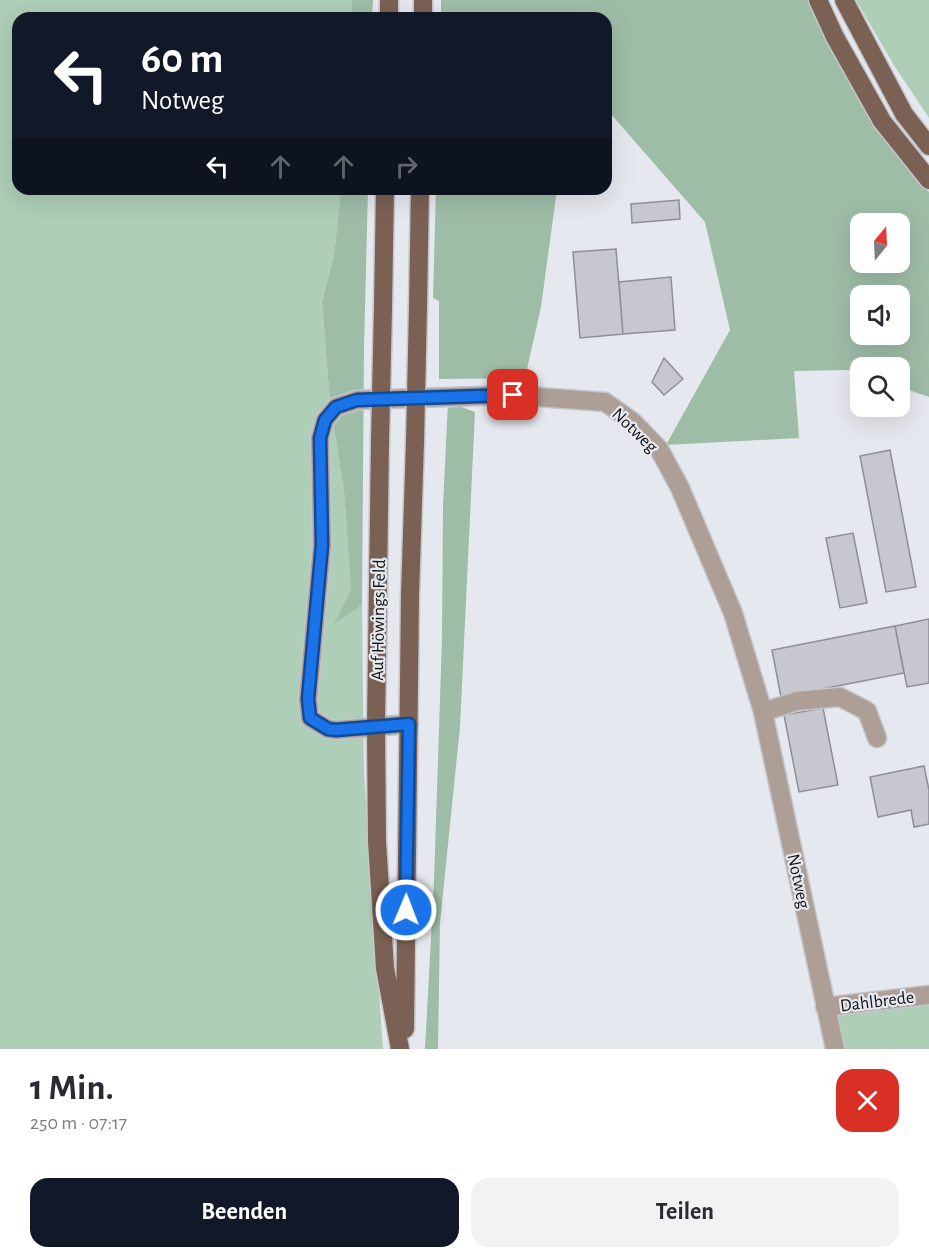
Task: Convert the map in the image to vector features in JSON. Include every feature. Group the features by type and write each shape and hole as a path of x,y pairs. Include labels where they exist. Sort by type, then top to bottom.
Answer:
{"main road":[{"path":"818,0 835,37 882,121 929,180"},
{"path":"844,0 904,114 929,146"},
{"name":"Auf Höwings Feld","path":"385,195 376,725 377,841 385,968 402,1049"},
{"name":"Auf Höwings Feld","path":"402,1049 420,195"}],"street":[{"name":"Notweg","path":"409,724 328,729 310,718 308,699 322,545 320,438 325,420 336,407 357,400 513,395 606,402 633,422 658,449 684,497 733,613 763,712 835,1049"},
{"path":"763,712 797,701 840,697 867,711 878,738"},
{"name":"Dahlbrede","path":"825,1007 929,995"}],"green space":[{"path":"0,0 352,0 352,12 12,12 12,195 340,195 334,255 322,302 330,403 344,491 351,589 335,623 362,605 364,773 383,1049 0,1049"},
{"path":"352,0 373,0 372,12 352,12"},
{"path":"441,0 811,0 870,119 929,192 929,397 910,390 910,357 850,357 850,370 794,371 799,438 666,445 730,330 705,222 612,115 612,12 441,12"},
{"path":"856,0 929,0 929,118 893,64"},
{"path":"340,195 368,195 362,605 334,624 351,589 344,491 330,403 322,302 334,255"},
{"path":"436,195 556,195 541,307 525,378 439,379 439,301 433,298"},
{"path":"448,402 475,412 460,727 440,923 438,1049 425,1049 434,881 442,638 443,506"},
{"path":"929,1001 929,1049 842,1049 836,1022 842,1011"}],"building":[{"path":"679,200 680,219 632,223 631,204"},
{"path":"616,249 623,334 580,338 573,252"},
{"path":"671,277 675,330 623,334 619,282"},
{"path":"664,358 683,379 664,395 652,382"},
{"path":"890,450 916,587 886,592 860,456"},
{"path":"853,533 867,603 840,608 826,538"},
{"path":"929,619 929,683 907,687 895,626"},
{"path":"895,626 904,673 781,697 772,650"},
{"path":"823,708 838,785 799,792 784,715"},
{"path":"924,766 929,790 929,824 914,827 911,810 878,817 870,777"}],"route":[{"path":"406,910 409,724 336,730 328,729 310,718 308,699 322,545 320,438 325,420 336,407 357,400 513,395"}]}
